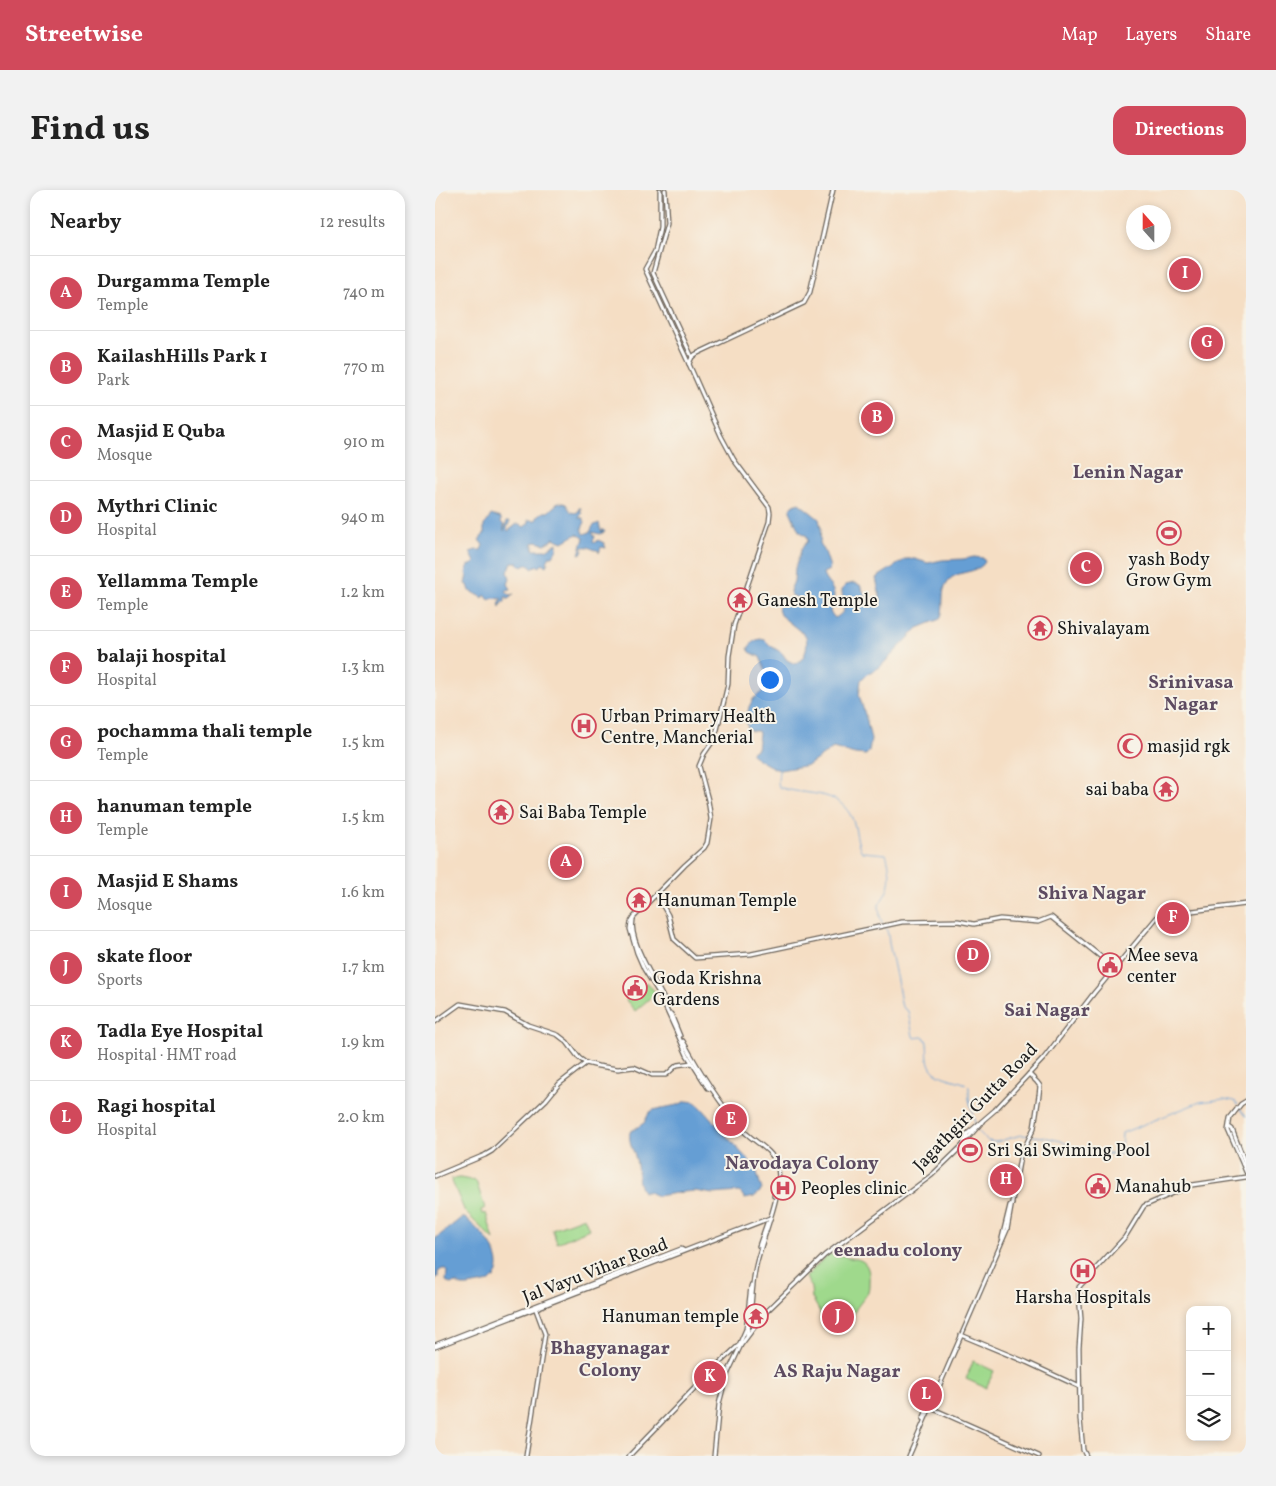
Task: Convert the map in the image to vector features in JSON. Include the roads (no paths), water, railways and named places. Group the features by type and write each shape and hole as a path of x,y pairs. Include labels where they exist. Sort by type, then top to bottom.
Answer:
{"street":[{"path":"660,190 660,227 655,251 645,269 721,436 734,460 765,501 770,513 769,522 734,625 728,684 717,730 713,741 703,754 699,766 709,800 711,819 707,843 705,848 685,865 634,917 630,925 636,950 644,969 660,992 681,1038 711,1089 741,1129 771,1155 776,1162 779,1172 770,1218 753,1269 746,1329 724,1376 717,1404 713,1456"},
{"path":"665,190 667,223 653,273 692,357"},
{"path":"689,364 692,357 708,348 804,303 810,292 833,190"},
{"path":"647,273 653,273"},
{"path":"657,895 668,915 674,939 695,958 751,954 909,922 958,921 974,924 1000,919 1038,922 1051,917 1115,968"},
{"name":"Jagathgiri Gutta Road","path":"747,1335 777,1301 825,1255 932,1175 963,1145 965,1139 981,1125 1044,1058 1154,920 1160,916 1246,904"},
{"path":"660,992 675,1030 692,1063 708,1088 711,1089"},
{"path":"435,1022 460,1004 505,1012 528,1025 561,1037 579,1058 586,1063 618,1069 634,1067 652,1075 666,1075 677,1065 692,1063"},
{"path":"435,1177 491,1151 542,1104 559,1084 586,1063"},
{"path":"908,1456 1007,1230 1020,1157 1031,1134 1039,1102 1040,1086 1029,1074"},
{"path":"1246,1101 1241,1104 1229,1121 1228,1130 1246,1172"},
{"path":"1229,1127 1232,1130 1246,1165"},
{"path":"1086,1456 1083,1450 1080,1419 1079,1348 1081,1319 1079,1287 1125,1237 1144,1206 1193,1185 1246,1177"},
{"name":"Jal Vayu Vihar Road","path":"435,1346 770,1218"},
{"path":"713,1456 719,1402 730,1368 747,1335 755,1270 765,1231"},
{"path":"526,1456 545,1334 535,1307"},
{"path":"961,1335 1080,1387"},
{"path":"629,1456 714,1368 739,1345"},
{"path":"929,1407 1039,1456"}],"water":[{"path":"559,502 566,504 573,513 578,512 579,508 581,508 580,511 582,513 579,518 583,518 585,522 582,528 584,534 590,532 593,526 599,523 601,531 603,529 605,532 600,534 592,532 595,537 593,541 595,543 598,540 604,543 606,548 601,547 599,553 598,550 584,547 582,548 582,553 579,554 584,538 577,534 563,542 553,538 553,540 545,544 538,541 534,542 532,545 534,545 534,550 546,550 557,543 557,549 553,556 550,556 546,566 543,564 539,567 537,565 533,569 527,564 523,567 518,565 517,562 512,562 508,572 510,579 508,584 511,589 506,591 510,595 514,594 508,600 508,597 505,597 505,602 502,602 500,607 499,603 502,599 492,598 489,600 485,595 483,598 470,591 468,585 465,584 466,573 468,566 475,562 470,552 481,550 483,545 479,540 484,534 484,525 491,515 501,518 504,531 507,521 510,521 507,528 508,531 517,524 524,527 529,523 528,520 536,520 540,514 548,512"},
{"path":"799,503 819,519 821,528 820,543 830,567 829,570 823,573 833,592 834,597 830,612 835,618 844,609 842,590 846,585 854,583 860,585 867,599 875,606 881,601 876,578 906,559 915,559 928,563 974,557 983,558 985,562 977,569 952,577 945,586 943,610 940,619 918,628 881,666 861,680 859,695 871,740 869,751 866,755 833,748 809,765 780,770 773,768 750,753 757,749 759,733 758,731 748,729 746,721 753,699 762,692 766,672 760,657 750,652 748,648 754,641 760,639 765,640 782,653 787,660 795,664 804,656 807,644 806,636 780,615 778,609 780,605 786,602 802,603 799,598 791,595 790,591 802,548 808,541 807,536 799,531 790,511 794,505"},
{"path":"687,1101 695,1102 701,1107 756,1169 762,1190 754,1197 745,1199 738,1192 713,1194 695,1191 657,1196 649,1192 643,1192 630,1140 630,1132 644,1123 649,1113 653,1110"},
{"path":"461,1218 465,1218 479,1231 492,1247 498,1265 496,1274 490,1282 468,1286 456,1283 450,1284 446,1281 446,1269 438,1272 438,1277 435,1281 435,1239"}],"waterway":[{"path":"779,770 779,787 829,797 838,801 846,808 852,818 862,852 886,854 890,871 889,882 886,893 879,905 883,925"},
{"path":"886,928 901,1003 902,1007 908,1011 913,1036 914,1038 922,1037 926,1039 930,1066 937,1074 966,1084 969,1087 969,1099 976,1127"},
{"path":"977,1130 988,1141 996,1142 1021,1135 1044,1137 1061,1141 1083,1152 1121,1154 1122,1133 1200,1102 1224,1099 1235,1101 1238,1105"},
{"path":"1240,1108 1246,1116"}],"place":[{"name":"Masjid E Shams","path":"1185,274"},
{"name":"pochamma thali temple","path":"1207,343"},
{"name":"KailashHills Park 1","path":"877,418"},
{"name":"yash Body Grow Gym","path":"1169,533"},
{"name":"Masjid E Quba","path":"1086,568"},
{"name":"Ganesh Temple","path":"740,600"},
{"name":"Shivalayam","path":"1040,628"},
{"name":"Urban Primary Health Centre, Mancherial","path":"584,726"},
{"name":"masjid rgk","path":"1130,746"},
{"name":"sai baba","path":"1166,789"},
{"name":"Sai Baba Temple","path":"501,812"},
{"name":"Durgamma Temple","path":"566,862"},
{"name":"Hanuman Temple","path":"639,900"},
{"name":"balaji hospital","path":"1173,918"},
{"name":"Mythri Clinic","path":"973,956"},
{"name":"Mee seva center","path":"1110,965"},
{"name":"Goda Krishna Gardens","path":"635,988"},
{"name":"Yellamma Temple","path":"731,1120"},
{"name":"Sri Sai Swiming Pool","path":"970,1150"},
{"name":"hanuman temple","path":"1006,1180"},
{"name":"Manahub","path":"1098,1186"},
{"name":"Peoples clinic","path":"783,1188"},
{"name":"Harsha Hospitals","path":"1083,1271"},
{"name":"Hanuman temple","path":"756,1316"},
{"name":"skate floor","path":"838,1317"},
{"name":"Tadla Eye Hospital","path":"710,1377"},
{"name":"Ragi hospital","path":"926,1395"}],"district":[{"name":"Lenin Nagar","path":"1128,471"},
{"name":"Srinivasa Nagar","path":"1191,692"},
{"name":"Shiva Nagar","path":"1092,892"},
{"name":"Sai Nagar","path":"1047,1009"},
{"name":"Navodaya Colony","path":"802,1162"},
{"name":"eenadu colony","path":"898,1249"},
{"name":"Bhagyanagar Colony","path":"610,1358"},
{"name":"AS Raju Nagar","path":"837,1370"}]}
